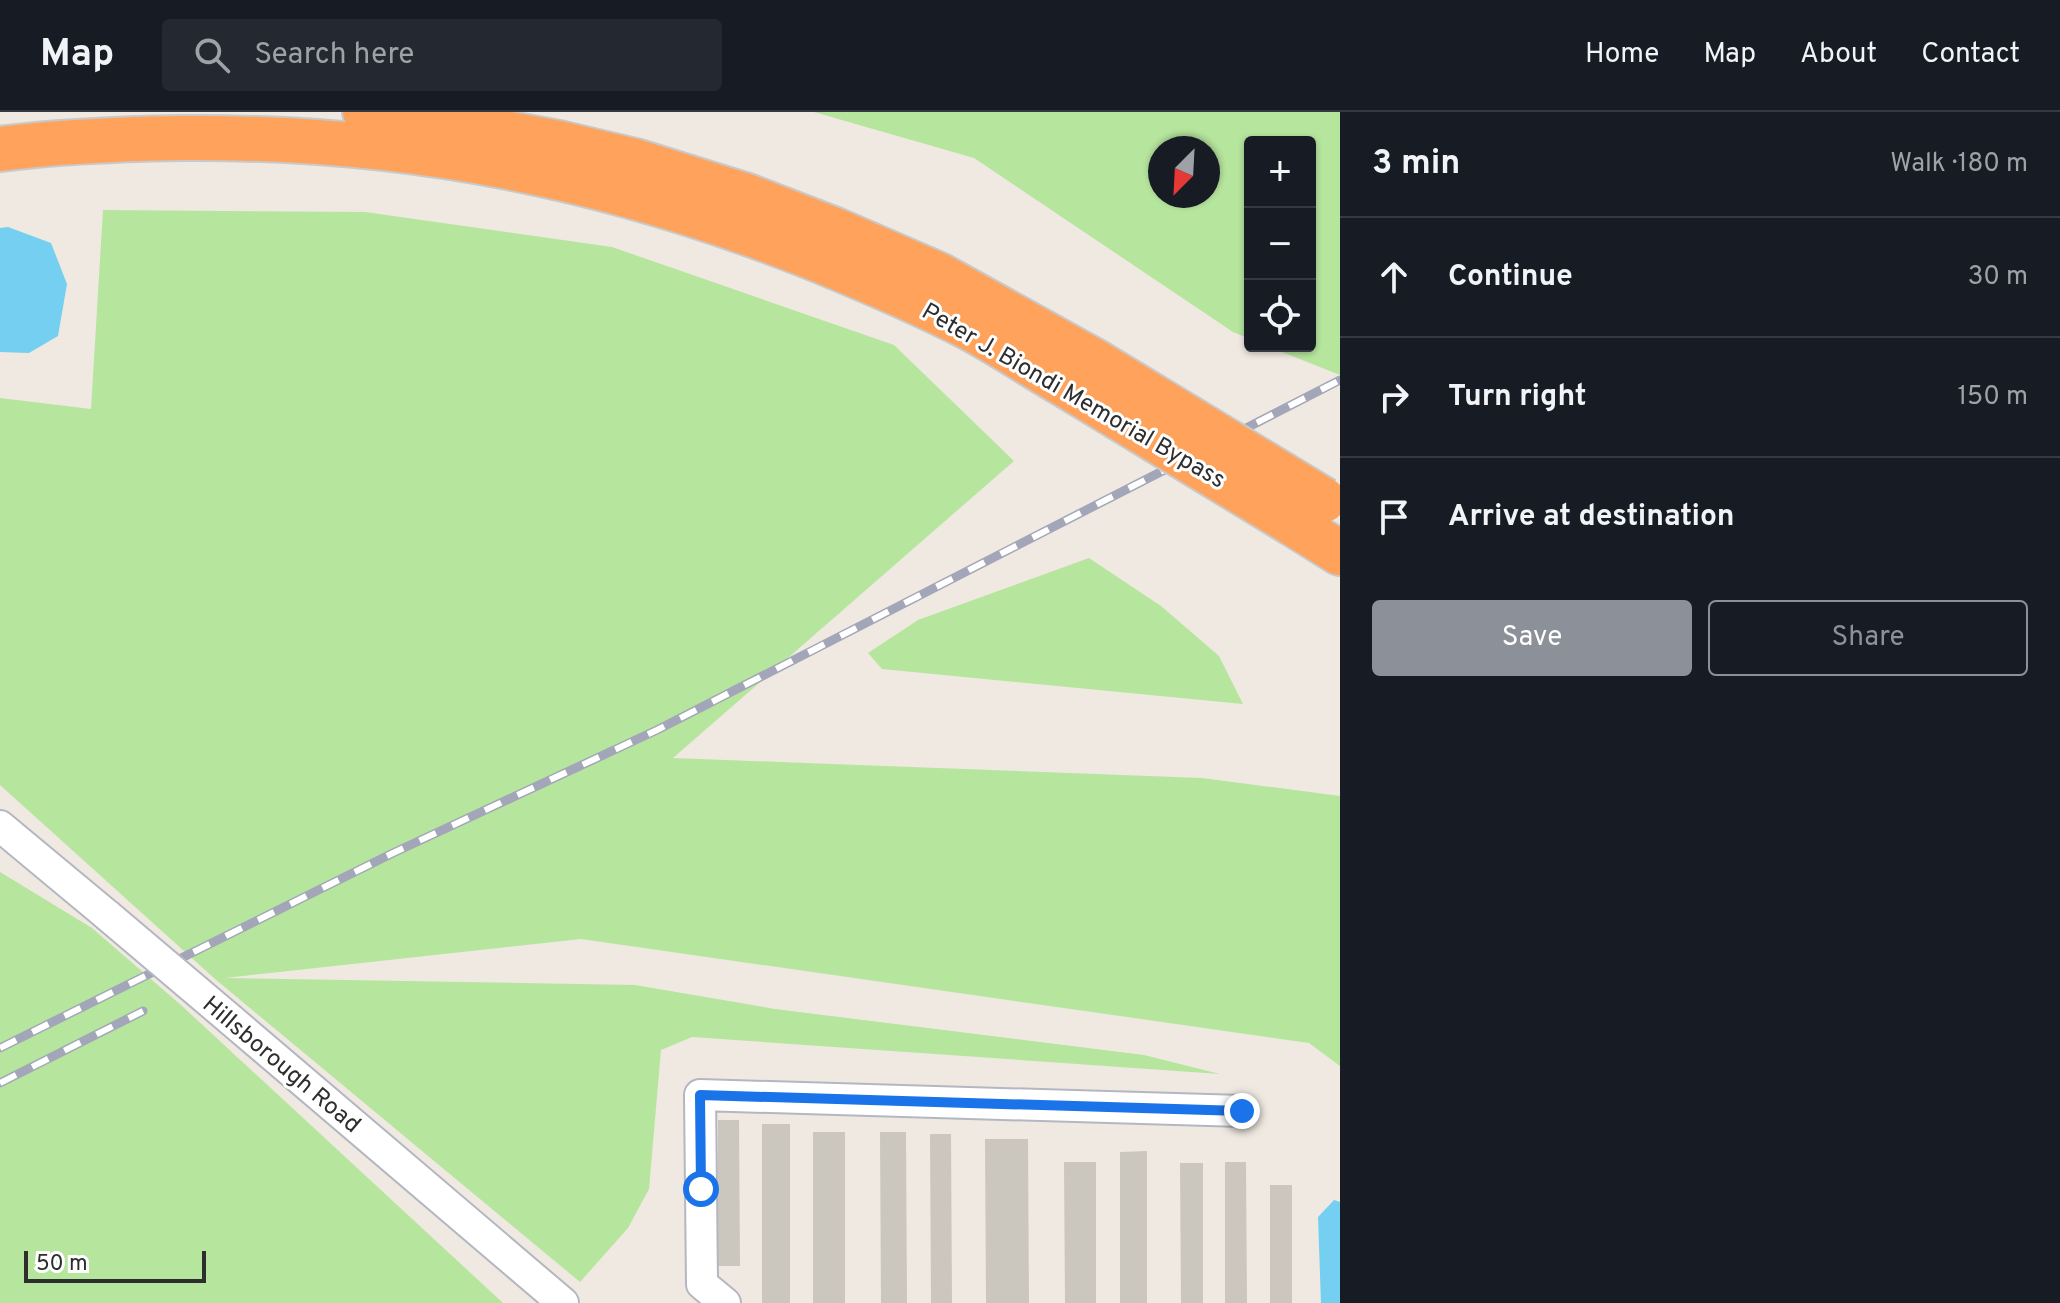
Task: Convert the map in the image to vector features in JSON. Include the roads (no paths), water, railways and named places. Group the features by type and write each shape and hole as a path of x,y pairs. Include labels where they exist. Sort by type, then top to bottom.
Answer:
{"highway":[{"name":"Peter J. Biondi Memorial Bypass","path":"365,112 450,123 635,161 747,196 939,275 1082,374 1319,511 1340,553"},
{"name":"Peter J. Biondi Memorial Bypass","path":"0,149 128,139 255,137 381,147 549,174 617,190 712,220 876,283 968,327 1082,374"}],"street":[{"name":"Hillsborough Road","path":"0,826 563,1303"},
{"path":"725,1303 702,1284 700,1095 1242,1111"}],"water":[{"path":"8,227 51,243 67,284 58,336 29,353 0,352 0,228"},
{"path":"1334,1200 1340,1202 1340,1303 1321,1303 1318,1217"}],"railway":[{"path":"0,1048 393,853 657,730 1340,380"},
{"path":"0,1083 143,1011"}]}
